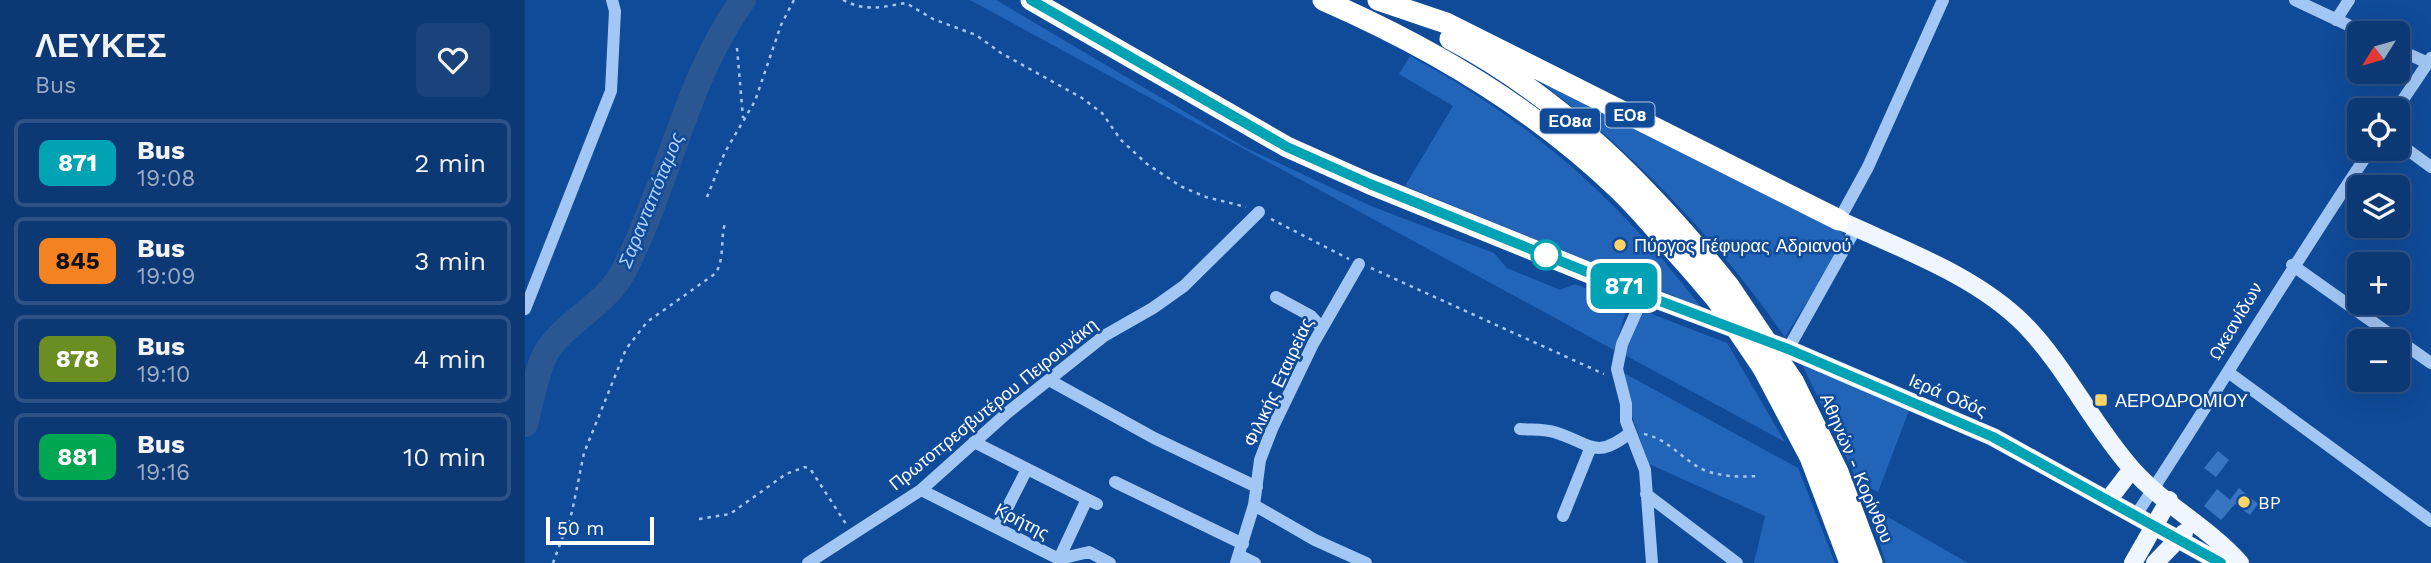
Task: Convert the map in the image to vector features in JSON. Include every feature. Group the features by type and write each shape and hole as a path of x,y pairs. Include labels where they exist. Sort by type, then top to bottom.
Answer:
{"highway":[{"path":"1031,0 1287,147 1370,184 1644,295"},
{"name":"ΕΟ8α","path":"1323,0 1452,64 1540,124 1621,192 1717,300 1763,368 1798,433 1830,506 1850,563"},
{"name":"ΕΟ8","path":"1375,0 1445,23 1848,224"},
{"name":"Αθηνών - Κορίνθου","path":"1375,0 1461,46 1534,94 1594,139 1663,207 1729,286 1793,381 1827,449 1872,563"}],"main road":[{"name":"ΕΟ8","path":"1848,224 1969,284 2010,311 2038,341 2132,469 2241,563"},
{"name":"Ιερά Οδός","path":"1644,295 1788,349 1993,437 2221,563"},
{"path":"2109,499 2132,469"},
{"path":"2133,563 2169,500"},
{"path":"2155,563 2179,540 2193,520"}],"street":[{"path":"525,309 611,91 615,11 612,0"},
{"path":"1788,349 1848,224 1868,167 1943,0"},
{"path":"2295,0 2347,25"},
{"path":"2336,20 2349,0"},
{"path":"2404,98 2429,60 2410,53"},
{"path":"2410,152 2431,167"},
{"name":"Ωκεανίδων","path":"2136,515 2228,372 2292,265 2363,161"},
{"name":"Πρωτοπρεσβυτέρου Πειρουνάκη","path":"808,563 921,490 974,442 1119,324 1153,308 1184,286 1259,212"},
{"name":"Φιλικής Εταιρείας","path":"1239,554 1254,505 1260,460 1272,429 1322,328 1359,264"},
{"path":"2292,265 2431,363"},
{"path":"1644,295 1622,344 1617,380 1630,433 1645,470 1653,563"},
{"path":"1276,297 1311,316 1322,328"},
{"path":"2228,372 2431,520"},
{"path":"1049,380 1154,438 1257,487"},
{"path":"1520,429 1550,431 1590,449 1612,446 1630,433"},
{"path":"974,442 1092,501 1059,559"},
{"path":"1563,516 1590,449"},
{"path":"997,528 1027,469"},
{"path":"1115,482 1255,563"},
{"name":"Κρήτης","path":"921,490 1059,559 1089,552 1110,563"},
{"path":"1646,494 1707,544 1737,563"},
{"path":"1254,505 1315,540 1366,563"}],"path":[{"path":"707,197 725,152 755,101 781,25 794,0"},
{"path":"843,0 858,8 875,10 906,3 933,19 976,35 1102,113 1121,140 1147,164 1182,187 1259,212 1359,264 1388,273 1617,380"},
{"path":"737,48 743,119"},
{"path":"552,563 572,512 584,453 626,349 647,322 716,273 722,262 725,223"},
{"path":"1630,433 1658,437 1702,469 1731,477 1758,476"},
{"path":"699,519 730,514 786,474 805,467 811,470 844,523 855,531"}],"shaded area":[{"path":"970,0 996,0 1244,147 1371,206 1494,253 1507,268 1560,290 1575,284 1628,305 1614,350"},
{"path":"1410,56 1495,108 1569,165 1637,231 1701,307 1405,186 1453,106 1399,74"},
{"path":"1538,80 1843,229 1843,244 1785,337 1731,265 1672,199 1608,137"},
{"path":"1644,311 1727,343 1785,442 1623,354"},
{"path":"1803,366 1910,408 1878,492 1858,482"},
{"path":"1622,372 1798,468 1835,563 1754,563 1765,516 1649,464 1632,416"},
{"path":"1867,505 1968,563 1886,563"}],"building":[{"path":"2218,451 2229,460 2216,477 2204,468"},
{"path":"2239,488 2258,504 2250,515 2235,504 2221,520 2204,506 2217,489 2230,500"}],"waterway":[{"name":"Σαρανταπόταμος","path":"525,424 538,374 549,348 607,293 623,272 653,204 691,99 723,32 743,0"}],"bus line":[{"name":"871","path":"1031,0 1287,147 1370,184 1644,295 1788,349 1993,437 2221,563"}],"place":[{"name":"Πύργος Γέφυρας Αδριανού","path":"1620,245"},
{"name":"ΑΕΡΟΔΡΟΜΙΟΥ","path":"2101,400"},
{"name":"BP","path":"2244,502"}]}
